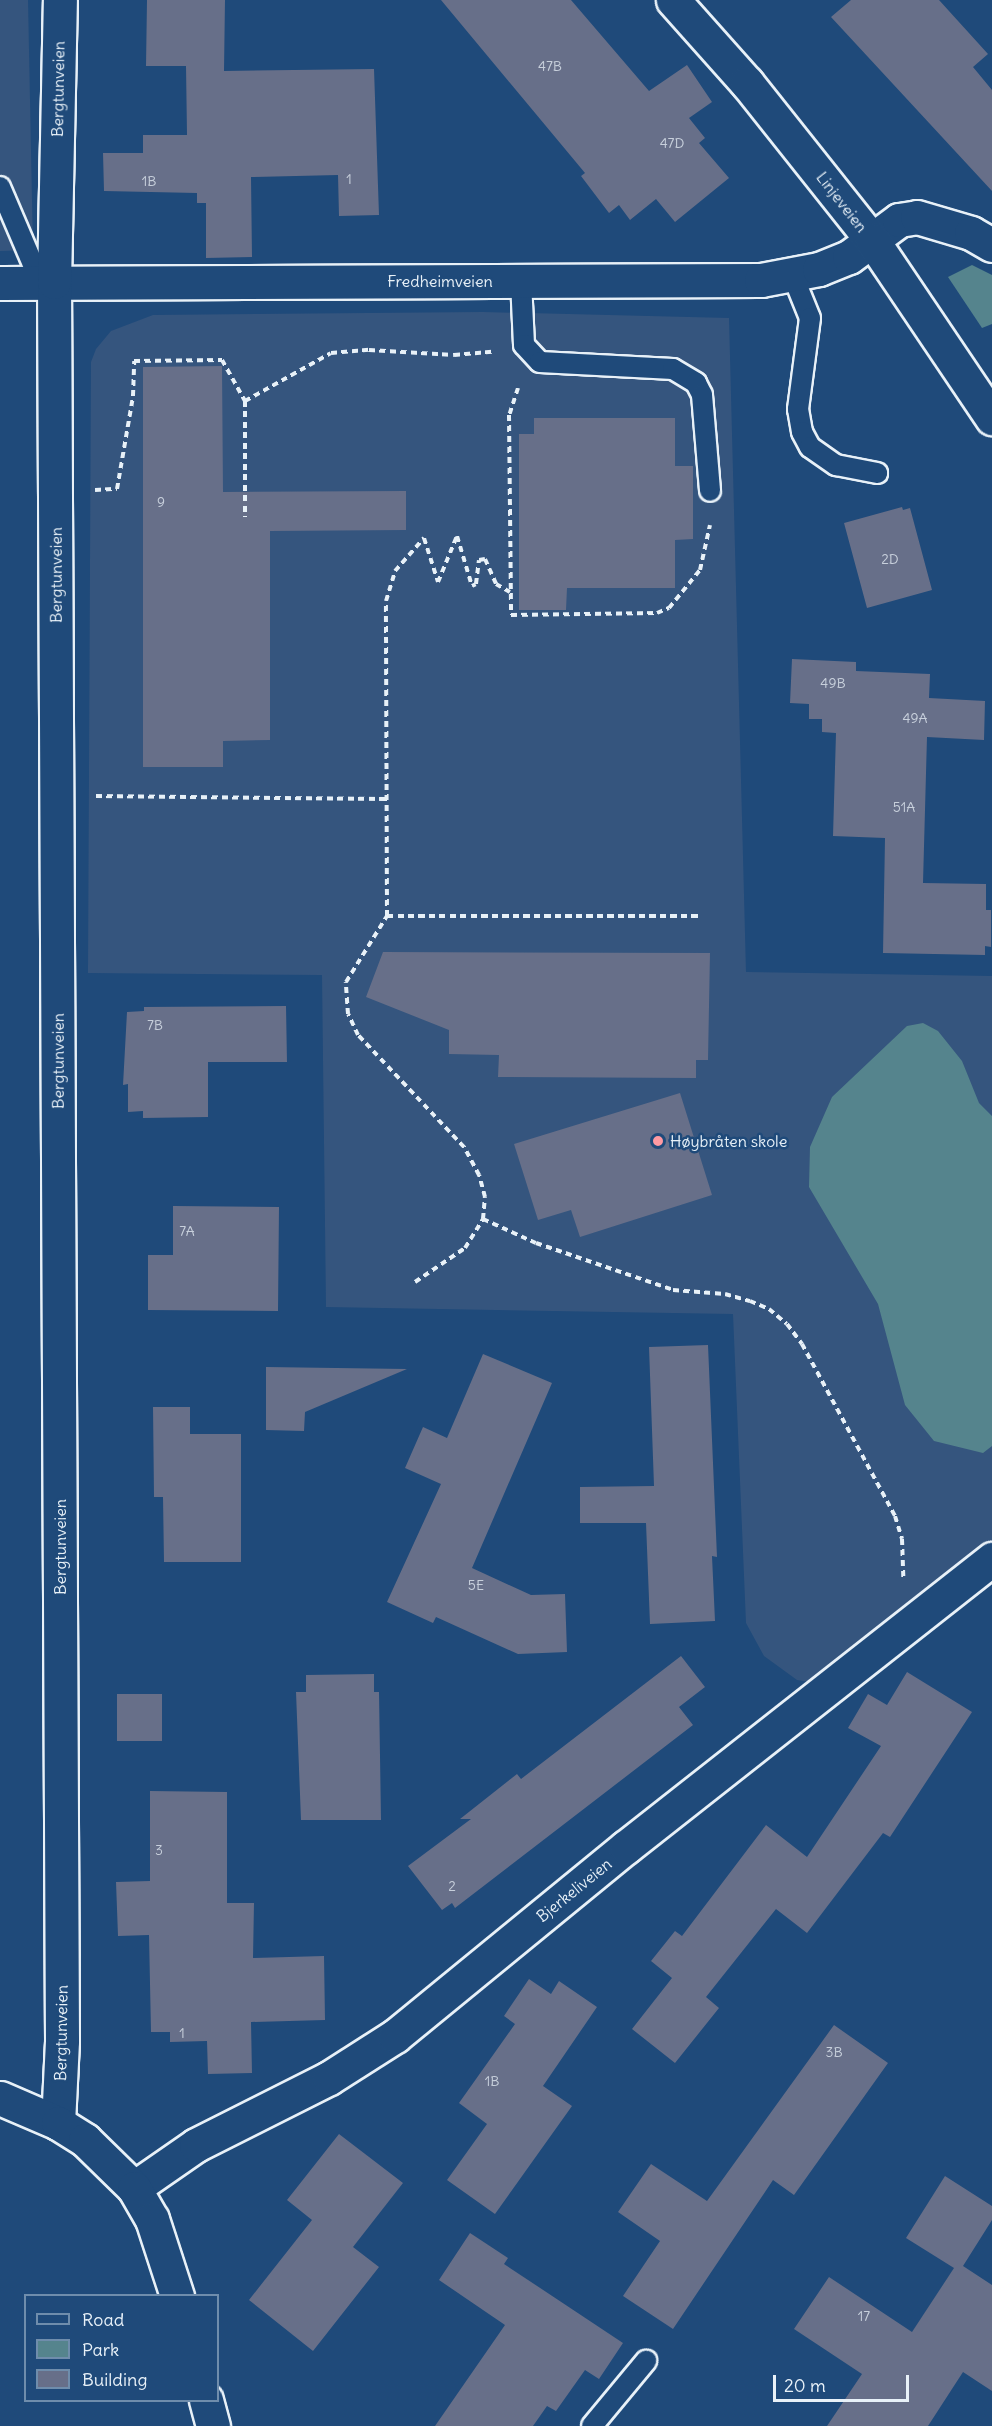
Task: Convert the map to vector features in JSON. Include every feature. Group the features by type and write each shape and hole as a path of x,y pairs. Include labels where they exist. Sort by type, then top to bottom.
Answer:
{"street":[{"name":"Bergtunveien","path":"58,2123 62,2040 56,490 48,283 60,0"},
{"name":"Linjeveien","path":"673,0 747,83 872,240 992,418"},
{"name":"Fredheimveien","path":"0,283 761,280 794,276 849,256 899,220 916,217 970,233 992,245"},
{"name":"Bjerkeliveien","path":"134,2188 196,2145 329,2078 396,2036 626,1847 992,1559"},
{"path":"0,2098 58,2123 85,2140 134,2188 152,2219 177,2294"},
{"path":"207,2402 213,2426"}],"lane":[{"path":"0,187 48,283"},
{"path":"794,276 810,318 798,409 802,432 810,447 836,465 877,473"},
{"path":"521,281 524,345 529,354 548,365 664,367 684,373 702,395 710,491"},
{"path":"592,2426 646,2361"}],"path":[{"path":"245,401 318,358 340,352 454,355 507,351 524,345"},
{"path":"56,490 117,489 133,396 134,361 222,360 245,401 245,517"},
{"path":"517,397 509,415 511,615 657,613 669,608 686,593 705,558 710,491"},
{"path":"415,1282 465,1248 483,1219 484,1197 479,1174 464,1147 358,1035 348,1014 346,982 387,916 386,601 395,571 424,538 438,582 457,536 472,586 476,584 479,560 485,559 496,584 510,592"},
{"path":"57,795 387,799"},
{"path":"387,916 698,916"},
{"path":"483,1219 536,1243 672,1290 725,1294 750,1301 769,1309 787,1324 802,1344 895,1516 902,1539 906,1591 922,1615"}],"shaded area":[{"path":"0,0 28,0 33,250 0,251"},
{"name":"Høybråten skole","path":"483,312 729,318 746,972 992,976 992,1545 809,1682 797,1680 764,1656 746,1623 733,1314 326,1307 322,975 88,973 91,362 96,349 111,331 153,315"}],"green space":[{"path":"972,265 992,275 992,324 982,328 948,277"},
{"path":"923,1023 938,1031 962,1061 979,1103 992,1116 992,1446 983,1453 934,1441 905,1405 878,1304 809,1187 810,1147 832,1097 907,1026"}],"building":[{"path":"147,0 225,0 224,71 374,69 379,215 339,216 338,175 251,177 252,257 206,258 206,203 197,203 197,193 104,191 103,153 143,153 143,135 187,135 186,66 146,66"},
{"path":"441,0 571,0 649,91 687,65 712,102 689,118 705,138 699,143 729,178 675,222 656,199 630,220 619,205 609,213 581,176 585,173"},
{"path":"851,0 939,0 988,54 973,67 992,90 992,191 831,17"},
{"path":"222,366 223,492 406,491 406,530 270,531 270,740 223,741 223,767 143,767 143,367"},
{"path":"534,418 675,418 675,466 693,466 693,539 675,540 675,588 567,588 566,610 519,610 519,434 534,434"},
{"path":"902,507 903,510 910,508 932,590 867,608 844,523"},
{"path":"792,659 856,662 856,671 930,674 929,698 985,701 984,740 927,737 923,883 986,884 986,910 991,910 991,947 985,946 985,955 883,953 885,838 833,836 836,733 822,732 822,719 809,719 809,704 790,703"},
{"path":"383,952 710,953 708,1060 696,1060 696,1078 498,1077 499,1055 449,1054 449,1030 366,997"},
{"path":"286,1006 287,1062 208,1062 208,1117 143,1118 143,1111 128,1112 128,1084 123,1085 127,1012 144,1011 144,1007"},
{"path":"680,1093 712,1195 580,1237 571,1210 538,1220 514,1144"},
{"path":"173,1206 279,1207 278,1311 148,1310 148,1255 173,1255"},
{"path":"708,1345 717,1557 712,1556 715,1621 650,1624 646,1523 580,1523 580,1487 654,1486 649,1347"},
{"path":"483,1354 552,1383 472,1568 531,1595 565,1594 567,1652 518,1654 436,1617 433,1623 387,1602 441,1484 405,1468 423,1427 447,1438"},
{"path":"266,1367 407,1369 305,1412 304,1431 266,1430"},
{"path":"153,1407 190,1407 190,1434 241,1434 241,1562 164,1562 163,1497 154,1497"},
{"path":"681,1656 705,1687 679,1707 693,1725 455,1908 452,1903 442,1910 408,1866 471,1819 460,1819 517,1774 521,1779"},
{"path":"907,1672 972,1712 890,1837 883,1833 807,1933 776,1909 706,1997 719,2008 675,2063 632,2029 672,1978 651,1961 675,1931 682,1936 766,1825 807,1857 881,1746 848,1728 868,1694 887,1705"},
{"path":"374,1674 374,1692 379,1692 381,1820 301,1820 296,1692 306,1692 306,1675"},
{"path":"117,1694 162,1694 162,1741 117,1741"},
{"path":"150,1791 227,1792 227,1903 254,1903 253,1958 324,1956 325,2020 251,2022 252,2073 208,2074 207,2041 170,2042 170,2032 151,2032 149,1935 118,1936 116,1882 150,1881"},
{"path":"529,1979 551,1994 559,1981 597,2007 543,2086 572,2106 495,2214 447,2180 487,2124 459,2103 515,2024 504,2016"},
{"path":"834,2025 888,2063 794,2195 773,2180 673,2329 623,2296 660,2241 618,2212 651,2164 707,2201"},
{"path":"339,2134 403,2183 353,2247 379,2267 313,2351 249,2300 312,2220 287,2200"},
{"path":"945,2176 992,2206 992,2220 963,2266 992,2285 992,2391 963,2372 928,2426 827,2426 862,2374 794,2329 829,2277 912,2332 954,2268 906,2238"},
{"path":"470,2233 508,2258 504,2264 623,2343 599,2379 585,2370 556,2411 547,2406 533,2426 435,2426 505,2325 439,2280"}],"place":[{"name":"Høybråten skole","path":"658,1141"}]}
